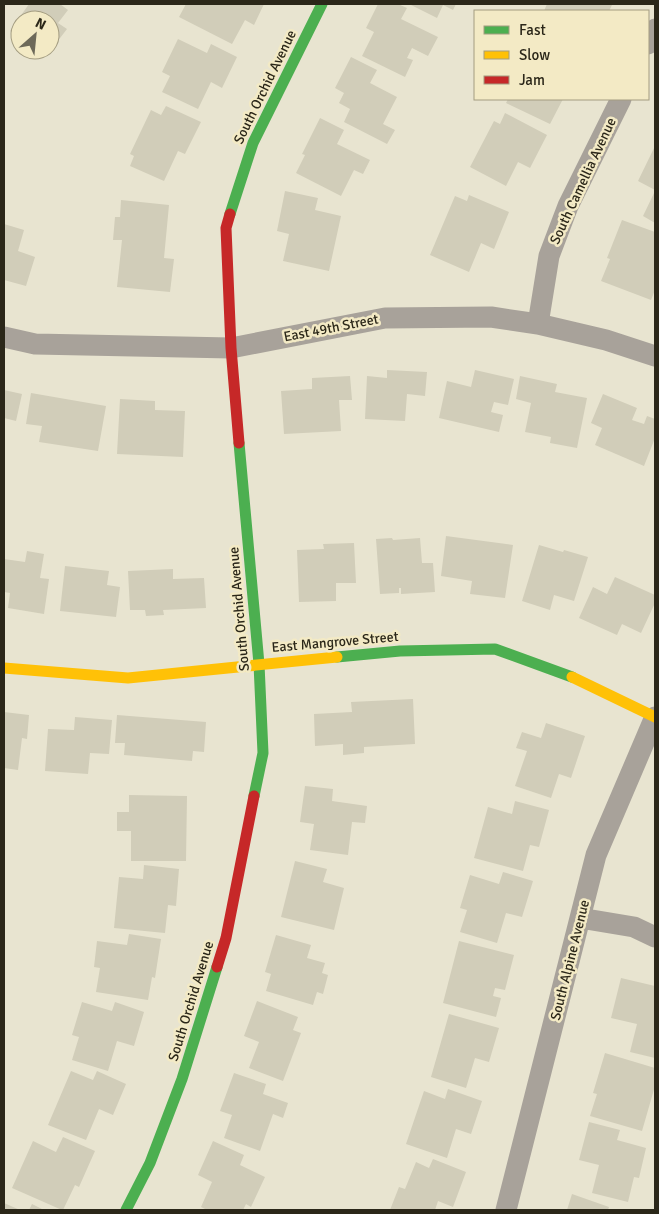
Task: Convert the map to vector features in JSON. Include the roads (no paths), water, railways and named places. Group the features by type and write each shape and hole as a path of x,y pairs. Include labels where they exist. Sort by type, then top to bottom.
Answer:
{"street":[{"name":"South Orchid Avenue","path":"126,1210 150,1163 182,1079 226,938 263,753 259,664 231,348 226,228 253,143 322,4"},
{"path":"649,42 655,29"},
{"name":"South Camellia Avenue","path":"538,324 549,256 568,206 621,100"},
{"name":"East 49th Street","path":"4,337 35,344 231,348 385,318 490,317 538,324 606,340 655,356"},
{"name":"East Mangrove Street","path":"4,668 128,678 400,651 495,648 572,677 655,717"},
{"name":"South Alpine Avenue","path":"506,1210 596,855 655,717"},
{"path":"580,918 634,927 655,937"}]}
